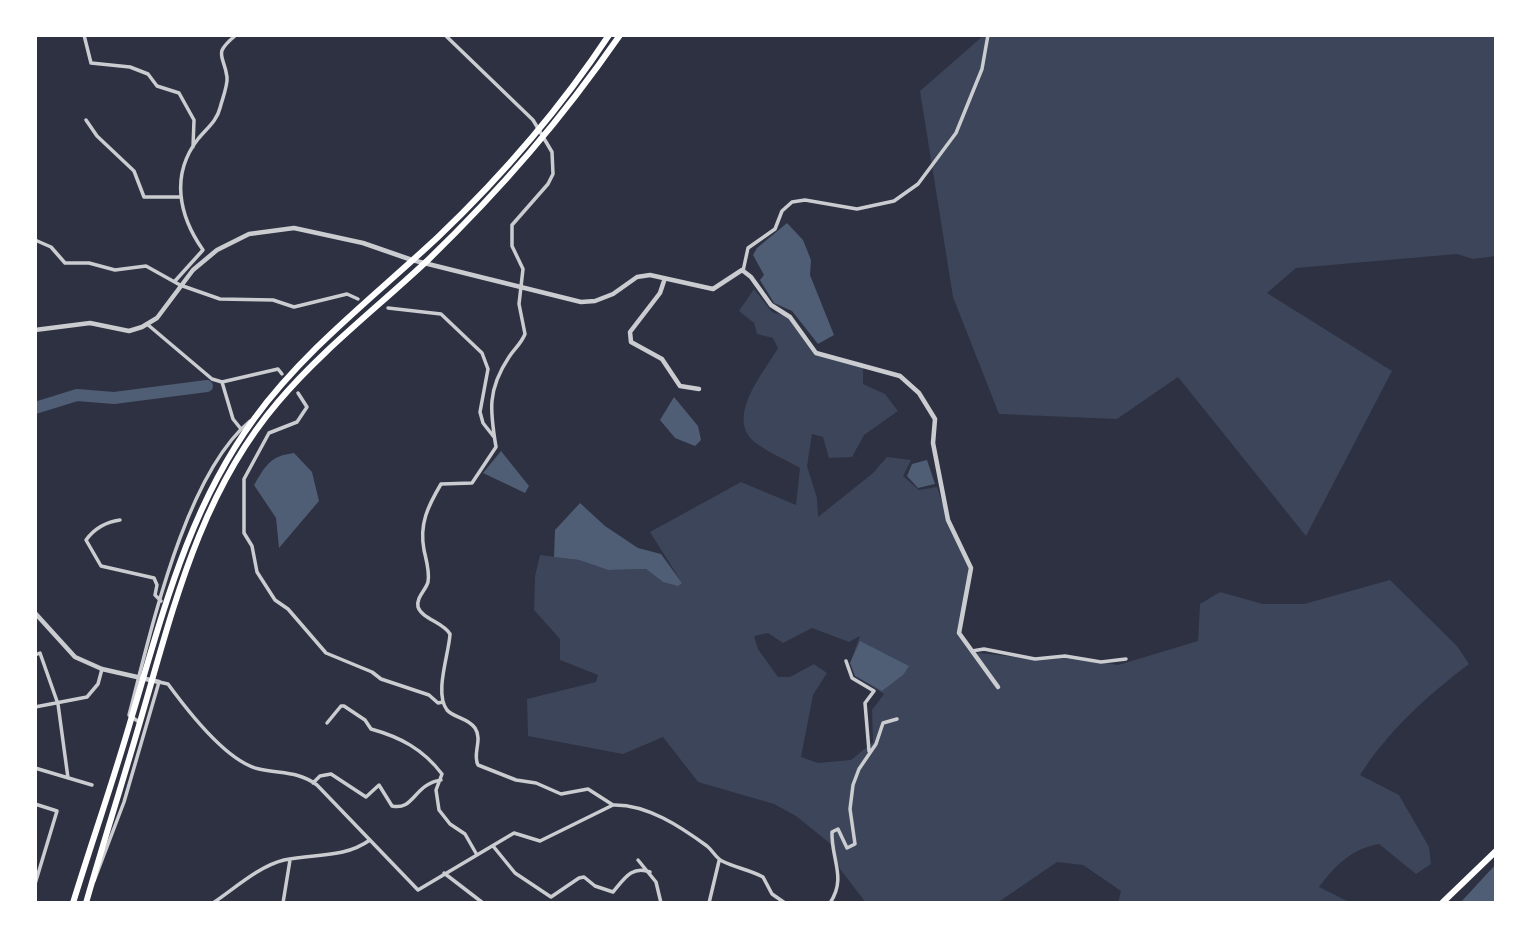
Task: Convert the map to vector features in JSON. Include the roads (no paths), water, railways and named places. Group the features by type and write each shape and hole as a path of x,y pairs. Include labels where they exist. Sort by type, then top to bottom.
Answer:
{"highway":[{"path":"73,903 173,579 208,493 254,418 307,358 496,178 547,121 609,35"},
{"path":"86,903 181,581 216,495 243,449 277,403 319,359 425,262 500,188 554,127 620,35"},
{"path":"1442,903 1496,851"}],"street":[{"path":"35,330 90,323 129,331 147,324 157,318 177,283 204,250 189,230 180,197 181,181 192,149 194,120 179,93 157,86 148,74 130,66 91,63 84,35"},
{"path":"192,149 219,112 228,80 220,59 221,51 236,35"},
{"path":"445,35 533,120 550,144 554,164 548,184 512,225 512,246 523,269 519,304 525,334 510,356 493,391 489,409 496,447 472,483 441,484 422,524 428,582 418,600 418,608 446,627 450,634 442,695 451,713 474,726 478,736 475,761 478,765 516,780 536,783 561,794 588,789 613,805"},
{"path":"177,283 228,243 249,234 294,228 322,232 412,260 581,302 613,294 636,277 650,275 664,281 713,289 742,270 748,248 775,229 782,211 792,202 805,200 857,209 894,201 918,184 942,156 956,133 982,69 988,35"},
{"path":"86,120 97,135 134,171 145,197 180,197"},
{"path":"35,240 51,247 65,263 89,263 115,270 146,267 177,283 220,299 273,300 293,307 347,294 358,299"},
{"path":"742,270 751,277 771,305 790,317 816,352 900,376 919,393 934,419 933,443 948,520 971,568 972,577 959,626 962,639 998,687"},
{"path":"664,281 660,293 630,332 631,342 662,359 680,386 699,389"},
{"path":"388,307 441,314 482,353 488,369 480,412 483,423 495,439"},
{"path":"147,324 205,374 222,382 278,369 282,374"},
{"path":"222,382 233,419 241,429"},
{"path":"298,393 307,407 303,415 297,422 269,433 244,479 244,533 252,546 257,572 275,600 288,609 326,653 372,672 381,679 429,695 438,703 444,702"},
{"path":"146,724 132,720 129,715 186,520 216,462 241,429 254,418"},
{"path":"120,520 109,522 90,535 86,540 87,546 101,566 154,579 157,585 155,595 161,601"},
{"path":"35,613 68,653 102,669 168,684 192,718 249,766 287,772 313,783 418,890 514,833 540,841 613,805 636,806 676,826 712,850 719,860 763,877 772,894 785,903"},
{"path":"970,652 984,649 1035,659 1065,656 1101,662 1126,659"},
{"path":"35,655 40,653 58,704 68,778"},
{"path":"846,662 852,678 874,691 865,703 869,753"},
{"path":"35,707 87,697 98,684 102,669"},
{"path":"91,886 99,875 124,802 159,682"},
{"path":"327,723 341,706 352,710 365,720 371,729 402,738 420,751 442,774 436,790 439,810 450,824 465,834 477,855"},
{"path":"830,903 838,890 840,878 832,832 838,828 847,848 855,844 851,797 859,769 883,723 897,719"},
{"path":"35,768 92,785"},
{"path":"313,783 320,776 331,774 366,797 379,785 392,806 398,808 410,803 426,784 440,780"},
{"path":"35,804 57,811 35,884"},
{"path":"213,903 272,865 290,860 330,857 370,840"},
{"path":"493,845 515,873 551,897 579,878 584,877 594,886 613,891 631,872 644,869 650,872"},
{"path":"284,903 290,860"},
{"path":"638,860 650,872 659,890 661,903"},
{"path":"709,903 719,860"},
{"path":"444,873 483,903"}],"waterway":[{"path":"35,408 77,395 114,398 207,386"}]}
